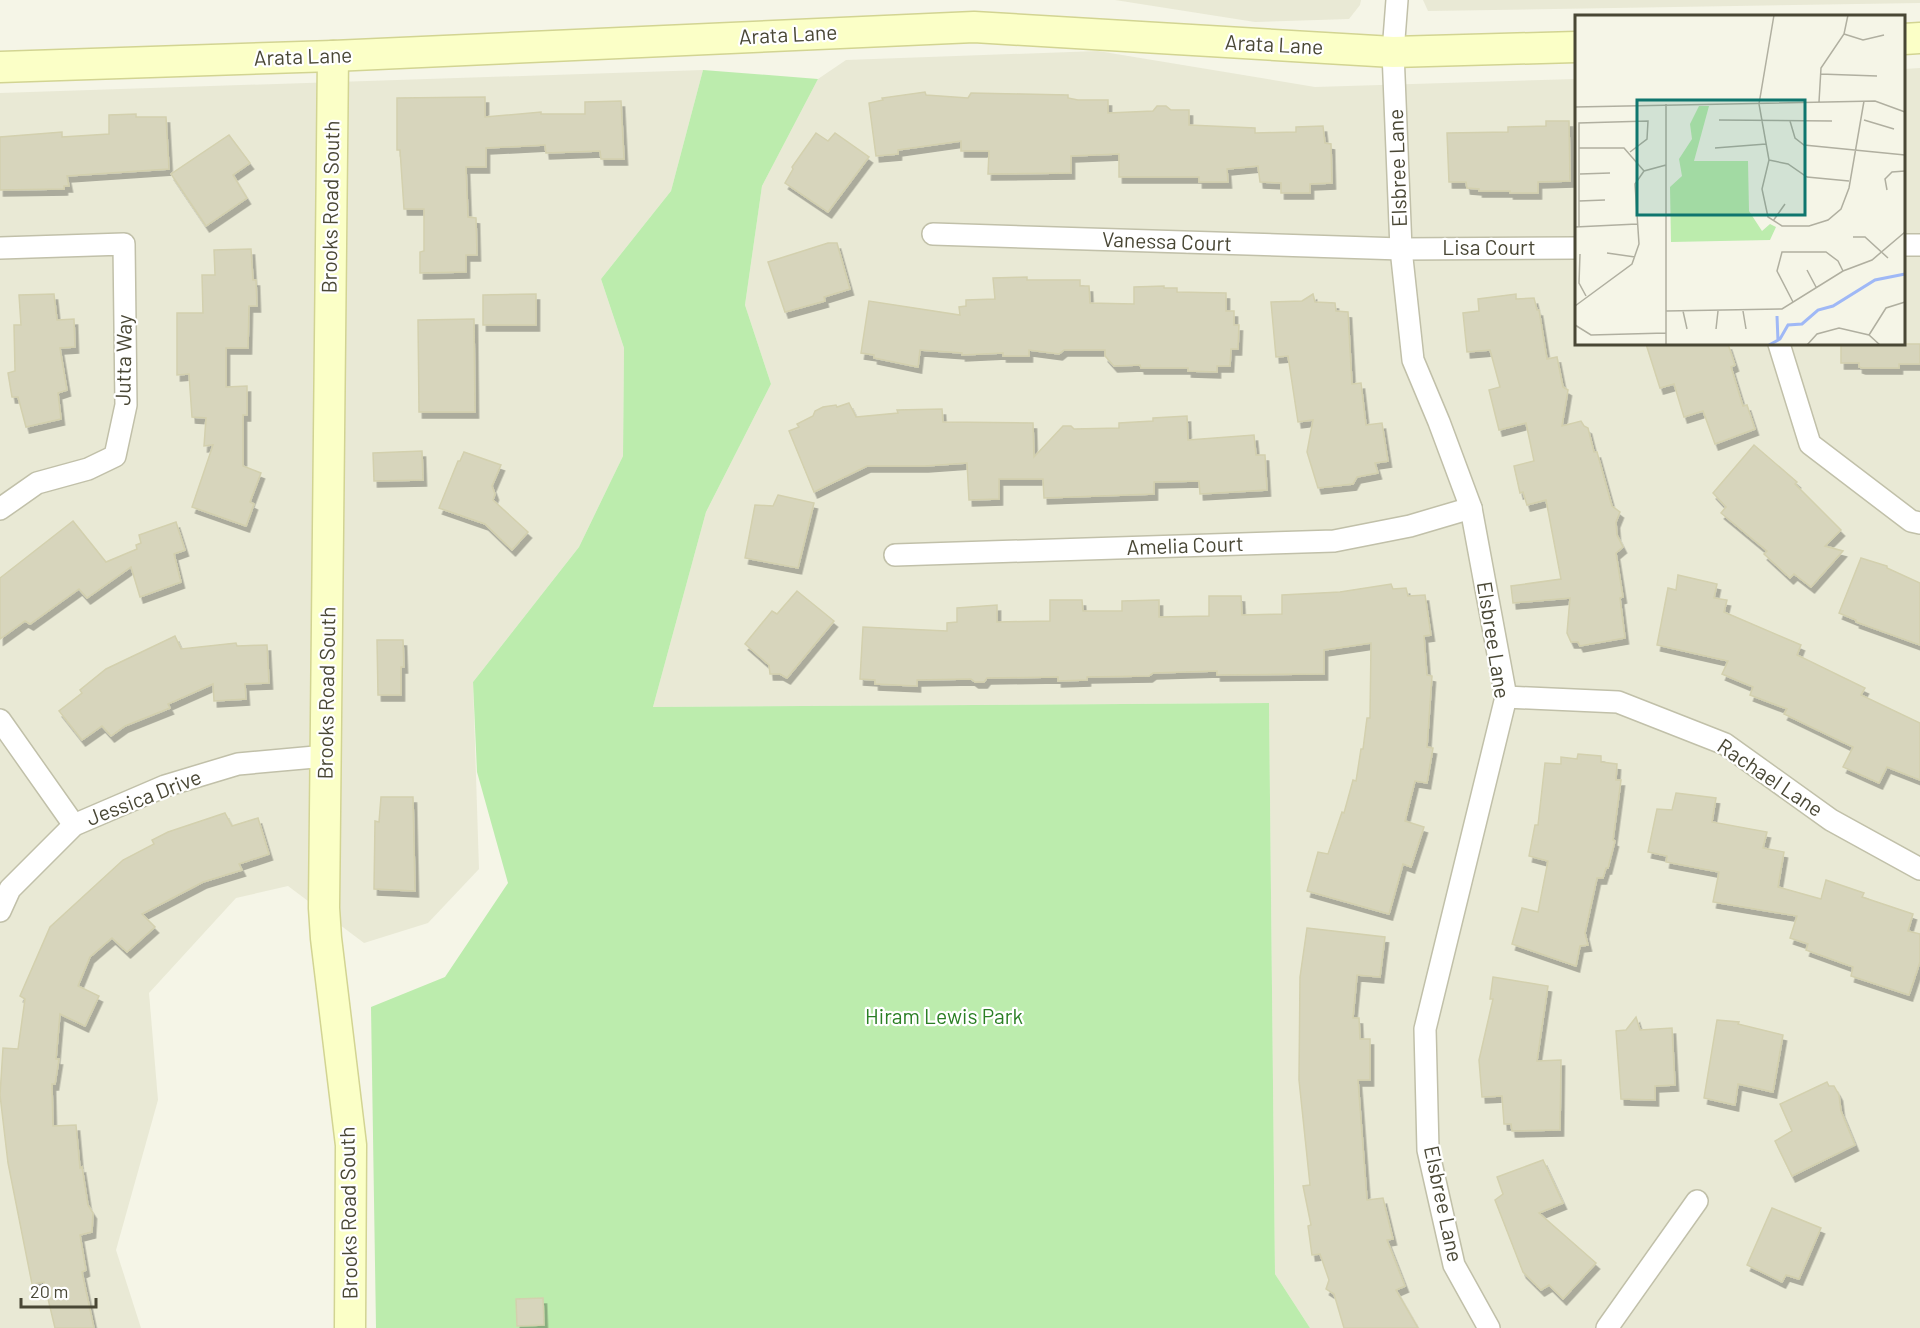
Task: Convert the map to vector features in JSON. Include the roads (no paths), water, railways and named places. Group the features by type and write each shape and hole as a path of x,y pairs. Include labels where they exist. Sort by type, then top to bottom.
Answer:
{"street":[{"name":"Elsbree Lane","path":"1397,0 1393,52 1401,249 1413,360 1471,508 1506,697 1425,1029 1428,1150 1454,1265 1490,1328"},
{"name":"Arata Lane","path":"0,67 333,56 974,27 1393,52 1575,47"},
{"path":"1905,39 1920,38"},
{"name":"Brooks Road South","path":"333,56 324,918 351,1145 350,1328"},
{"name":"Vanessa Court","path":"933,234 1401,249"},
{"name":"Jutta Way","path":"0,248 124,244 126,405 115,456 88,469 38,483 0,509"},
{"name":"Lisa Court","path":"1401,249 1575,248"},
{"path":"1779,345 1810,444 1911,520 1920,523"},
{"name":"Amelia Court","path":"896,555 1334,541 1410,526 1471,508"},
{"name":"Rachael Lane","path":"1506,697 1618,702 1725,744 1831,820 1920,869"},
{"path":"0,720 74,825"},
{"name":"Jessica Drive","path":"0,911 10,889 74,825 165,786 238,764 326,756"},
{"path":"1607,1328 1697,1201"}],"park label":[{"name":"Hiram Lewis Park","path":"944,1017"}]}
